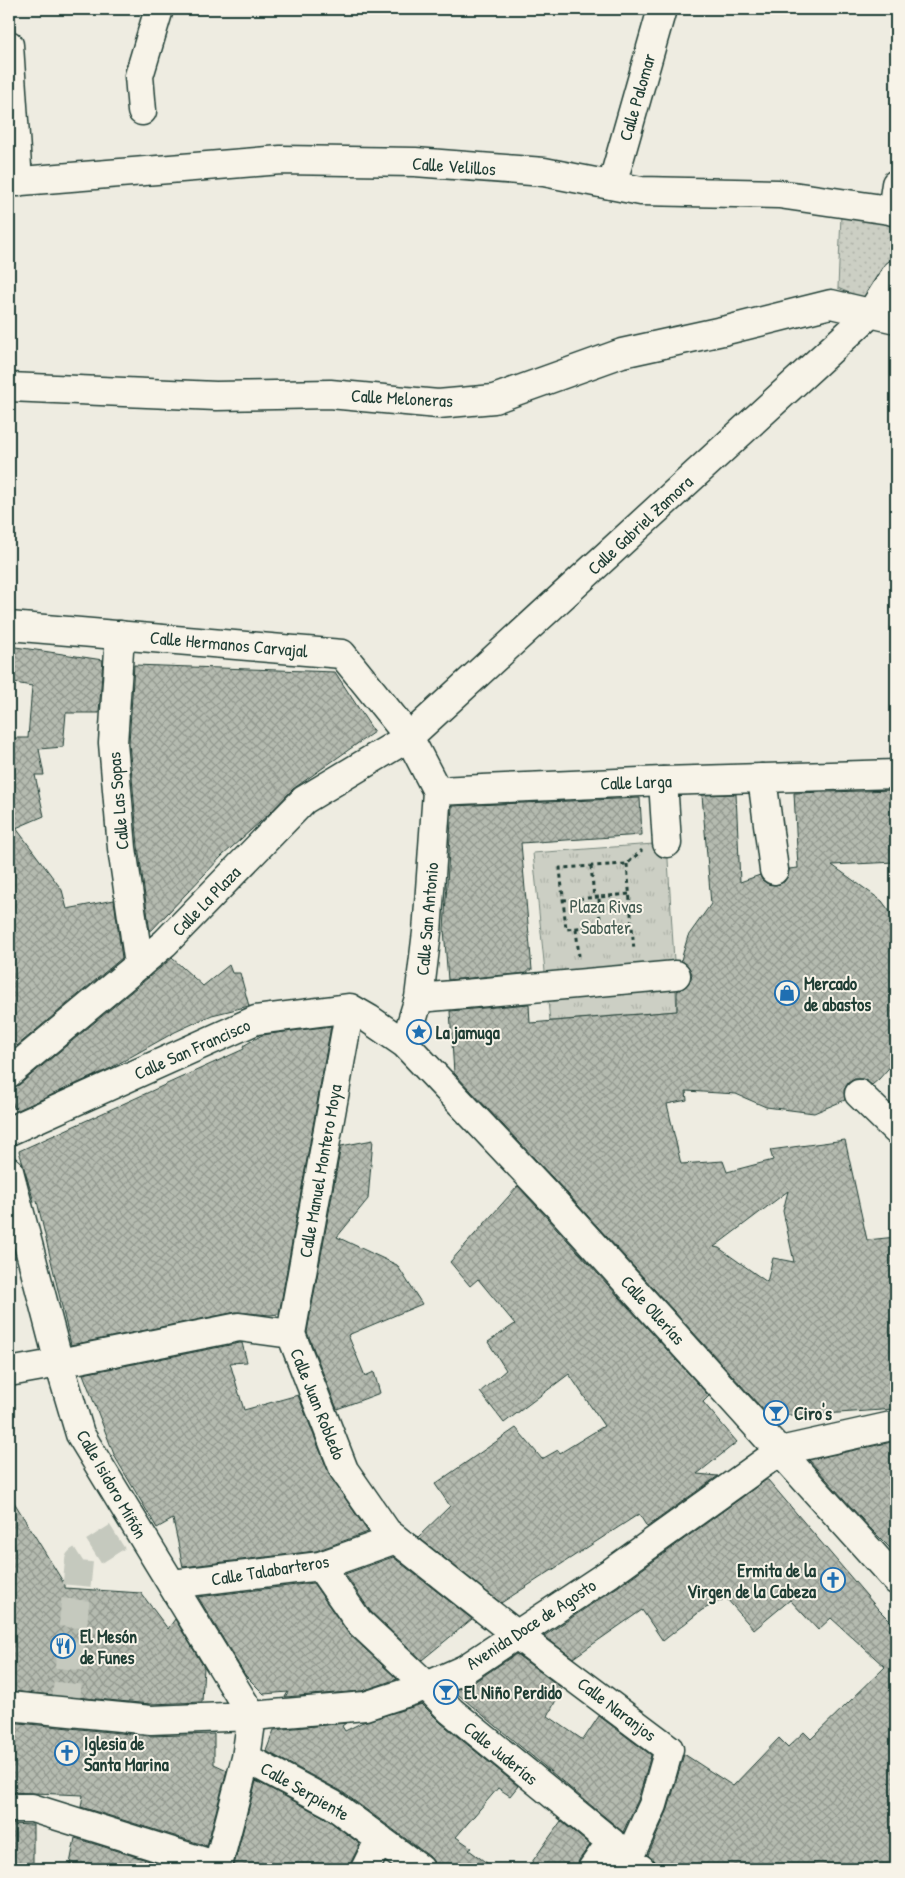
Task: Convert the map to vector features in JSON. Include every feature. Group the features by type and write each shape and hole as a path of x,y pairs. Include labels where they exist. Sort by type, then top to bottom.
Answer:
{"street":[{"path":"142,111 138,76 159,9"},
{"name":"Calle Palomar","path":"612,185 662,9"},
{"path":"9,45 13,182"},
{"name":"Calle Velillos","path":"13,182 281,160 425,163 544,172 641,191 779,194 894,211"},
{"path":"894,211 896,184"},
{"name":"Calle Gabriel Zamora","path":"409,737 884,316 896,274"},
{"name":"Calle Meloneras","path":"9,388 216,396 330,394 438,404 494,399 622,353 727,330 831,304 884,316"},
{"name":"Calle Hermanos Carvajal","path":"9,626 342,654 409,737"},
{"name":"Calle Las Sopas","path":"120,635 113,743 122,848 139,965"},
{"path":"409,737 437,791"},
{"name":"Calle La Plaza","path":"9,1074 165,943 304,800 409,737"},
{"name":"Calle Larga","path":"437,791 663,781 896,774"},
{"path":"762,778 774,870"},
{"path":"663,781 667,843"},
{"name":"Calle San Antonio","path":"405,1044 419,998 427,932 437,791"},
{"path":"419,998 676,975"},
{"path":"350,1008 405,1044"},
{"name":"Calle San Francisco","path":"9,1132 256,1020 350,1008"},
{"name":"Calle Manuel Montero Moya","path":"290,1334 350,1008"},
{"name":"Calle Ollerías","path":"405,1044 557,1205 896,1580"},
{"path":"859,1094 896,1130"},
{"name":"Calle Isidoro Miñón","path":"9,1170 59,1363 80,1434 252,1716"},
{"name":"Calle Juan Robledo","path":"9,1372 239,1327 290,1334 344,1470 387,1532 517,1635"},
{"path":"780,1451 896,1425"},
{"name":"Avenida Doce de Agosto","path":"9,1706 151,1720 252,1716 366,1706 427,1686 465,1668 517,1635 610,1573 780,1451"},
{"name":"Calle Talabarteros","path":"172,1584 320,1566 396,1539"},
{"name":"Calle Juderías","path":"320,1566 359,1622 427,1686 450,1711 627,1857"},
{"name":"Calle Naranjos","path":"517,1635 670,1749 653,1805 627,1857"},
{"name":"Calle Serpiente","path":"252,1716 246,1758 332,1804 420,1869"},
{"path":"9,1808 32,1808 218,1868 246,1758"},
{"path":"365,1869 380,1839"},
{"path":"592,1869 627,1857"}],"path":[{"path":"627,864 629,894 631,925 566,929 560,868 627,864"},
{"path":"591,866 600,926"},
{"path":"563,900 629,894"}],"green space":[{"path":"841,215 896,221 896,257 868,301 838,288"},
{"name":"Plaza Rivas Sabater","path":"667,843 677,1011 550,1021 533,853"}],"building":[{"path":"9,646 103,660 99,713 66,713 63,747 39,749 44,775 35,775 44,816 16,828 62,890 67,909 114,900 122,958 17,1046 9,1032 9,738 28,738 32,686 9,682"},
{"path":"134,665 335,672 374,732 293,789 269,814 222,856 150,932 138,846 129,743"},
{"path":"896,790 896,862 832,865 882,901 896,920 896,1060 872,1085 863,1079 854,1079 848,1083 844,1090 845,1100 814,1113 766,1107 736,1094 686,1091 687,1100 667,1104 681,1164 723,1161 727,1172 773,1160 770,1150 845,1140 867,1240 896,1237 896,1409 810,1415 768,1415 568,1194 454,1073 450,1011 529,1004 530,1023 677,1011 677,991 685,987 690,981 692,974 688,966 681,960 688,936 711,904 702,795 736,794 740,882 760,875 762,880 768,884 776,885 784,882 788,876 789,869 798,868 794,793","holes":["788,1191 783,1211 794,1262 773,1258 767,1282 719,1248 714,1247"]},
{"path":"640,798 642,835 521,843 532,970 528,970 528,973 448,980 444,929 452,806"},
{"path":"172,958 203,986 229,965 232,973 240,973 249,1006 212,1015 175,1032 109,1069 16,1111 9,1097 9,1088 19,1085"},
{"path":"331,1026 279,1314 236,1312 71,1345 37,1201 34,1202 19,1151 244,1049 243,1046 262,1035"},
{"path":"373,1140 368,1199 337,1237 397,1265 422,1304 348,1335 365,1376 374,1372 380,1393 337,1409 307,1332 341,1146"},
{"path":"518,1186 709,1396 703,1402 737,1442 697,1474 718,1476 647,1527 639,1514 501,1603 418,1537 450,1506 435,1484 516,1428 542,1459 558,1450 560,1453 604,1426 569,1374 504,1423 480,1392 506,1370 488,1342 515,1324 478,1279 470,1286 450,1262"},
{"path":"242,1343 247,1362 230,1363 244,1410 298,1395 330,1476 368,1532 316,1551 183,1567 173,1519 157,1528 115,1457 83,1374"},
{"path":"896,1441 896,1554 809,1460"},
{"path":"768,1480 878,1609 896,1627 896,1869 657,1869 655,1862 648,1855 668,1809 684,1754 733,1786 779,1738 788,1747 804,1732 811,1739 885,1667 831,1618 818,1630 790,1600 754,1630 726,1598 702,1610 663,1641 642,1610 573,1658 544,1636 619,1586"},
{"path":"9,1494 65,1585 65,1588 141,1593 168,1629 175,1619 204,1667 202,1702 151,1704 9,1691"},
{"path":"393,1557 472,1619 422,1660 371,1612 345,1574"},
{"path":"313,1583 348,1633 397,1679 362,1691 285,1697 288,1692 264,1694 245,1675 198,1597"},
{"path":"516,1654 562,1688 548,1716 583,1740 599,1716 651,1755 638,1800 623,1832 454,1691 474,1682"},
{"path":"422,1704 441,1723 518,1786 510,1796 498,1788 456,1837 472,1848 469,1850 495,1869 435,1869 434,1862 429,1856 341,1791 266,1751 274,1730 346,1723 342,1726 345,1731 363,1722"},
{"path":"9,1722 150,1736 214,1734 214,1764 227,1770 207,1846 81,1807 83,1795 9,1792"},
{"path":"256,1781 324,1817 360,1844 349,1869 233,1869"},
{"path":"561,1821 590,1845 579,1860 577,1869 527,1869"},
{"path":"9,1824 33,1825 33,1869 9,1869"},
{"path":"75,1838 176,1869 69,1869"}],"tunnel":[{"path":"65,1711 79,1561 136,1525"}],"place":[{"name":"Mercado de abastos","path":"787,993"},
{"name":"La jamuga","path":"419,1032"},
{"name":"Ciro's","path":"776,1413"},
{"name":"Ermita de la Virgen de la Cabeza","path":"833,1580"},
{"name":"El Mesón de Funes","path":"63,1646"},
{"name":"El Niño Perdido","path":"446,1692"},
{"name":"Iglesia de Santa Marina","path":"67,1753"}]}
